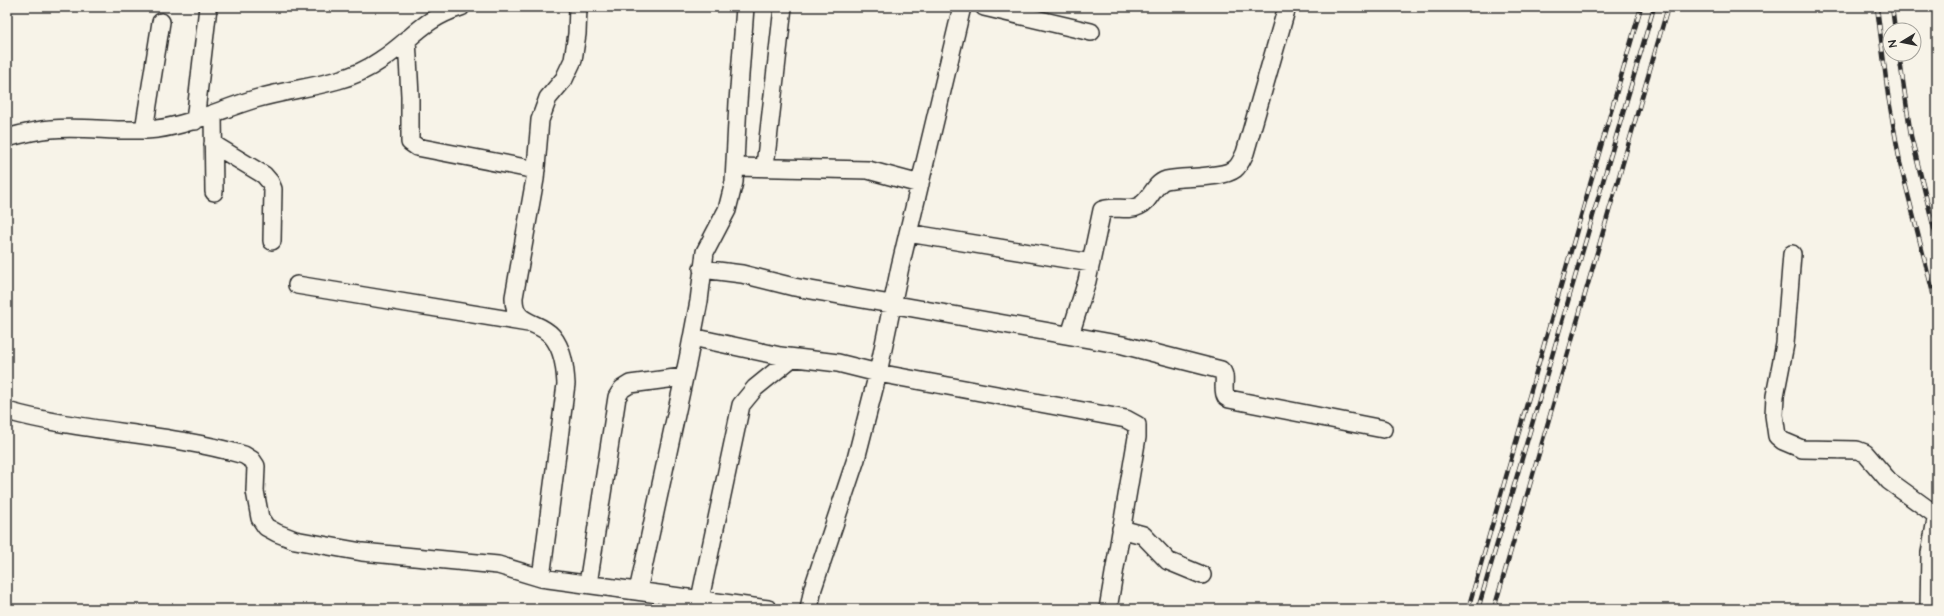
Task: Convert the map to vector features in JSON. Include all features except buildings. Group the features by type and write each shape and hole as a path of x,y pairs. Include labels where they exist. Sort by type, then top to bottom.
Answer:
{"street":[{"path":"195,121 208,7"},
{"path":"528,323 517,315 514,306 514,297 536,170 538,135 542,110 548,98 564,79 573,60 577,34 578,7"},
{"path":"638,590 692,337 699,301 705,252 710,239 727,210 732,196 736,167 738,102 745,7"},
{"path":"765,166 783,7"},
{"path":"809,609 813,588 856,459 878,373 908,233 962,7"},
{"path":"984,7 1091,32"},
{"path":"1070,335 1091,263 1102,210 1138,207 1144,204 1159,184 1166,180 1222,174 1234,171 1238,167 1245,153 1287,7"},
{"path":"7,138 50,129 144,130 176,126 195,121 259,97 319,85 355,74 383,59 427,22 454,8"},
{"path":"144,130 161,22"},
{"path":"407,39 410,96 410,142 417,147 536,170"},
{"path":"213,114 214,192"},
{"path":"213,144 264,175 270,182 273,189 272,241"},
{"path":"736,167 765,166 816,170 868,170 920,184"},
{"path":"908,233 1091,263"},
{"path":"1792,254 1785,344 1775,402 1774,421 1777,436 1783,441 1802,449 1857,450 1865,453 1889,481 1937,515 1930,553 1929,609"},
{"path":"702,269 742,274 794,287 893,303 1123,345 1221,370 1224,375 1224,393 1226,398 1229,399 1383,429"},
{"path":"298,285 528,323 546,330 553,337 562,355 566,384 541,578"},
{"path":"692,337 792,358 838,363 878,373 1126,419 1133,422 1137,425 1137,437 1108,609"},
{"path":"700,599 742,405 755,388 792,358"},
{"path":"588,584 617,397 622,389 630,384 684,377"},
{"path":"7,411 47,421 153,436 244,455 252,460 256,466 255,491 260,518 266,527 295,540 362,552 498,565 541,578 638,590 768,609"},
{"path":"1121,529 1143,536 1168,561 1202,575"}],"railway":[{"path":"1468,609 1641,7"},
{"path":"1478,609 1654,7"},
{"path":"1494,609 1668,7"},
{"path":"1877,7 1888,95 1900,163 1937,309"},
{"path":"1892,7 1894,22"},
{"path":"1900,62 1911,136 1937,241"}]}
